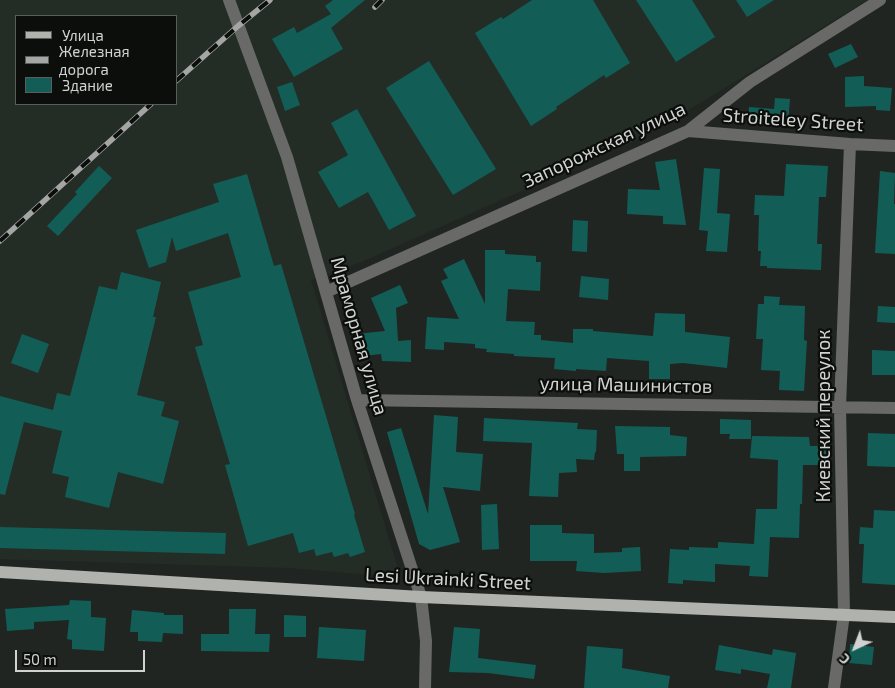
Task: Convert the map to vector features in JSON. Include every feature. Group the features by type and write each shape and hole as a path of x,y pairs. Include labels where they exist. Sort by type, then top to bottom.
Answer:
{"main road":[{"name":"Lesi Ukrainki Street","path":"0,572 421,597 895,617"}],"street":[{"name":"Мраморная улица","path":"229,0 287,157 357,400 421,597 426,641 425,688"},
{"name":"Запорожская улица","path":"326,292 688,131 750,82 880,0"},
{"name":"Stroiteley Street","path":"688,131 895,146"},
{"name":"Киевский переулок","path":"834,688 844,614 840,407 850,144"},
{"name":"улица Машинистов","path":"357,400 895,408"}],"shaded area":[{"path":"0,0 867,0 645,136 359,263 311,280 398,569 395,577 290,568 0,559"}],"building":[{"path":"333,0 365,0 331,28 343,49 294,77 272,39 294,27 297,33 331,14 325,6"},
{"path":"532,0 593,0 630,63 606,78 604,75 531,126 475,33 501,17 503,19"},
{"path":"636,0 692,0 715,37 676,62"},
{"path":"736,0 774,0 747,17"},
{"path":"851,44 858,57 835,68 828,54"},
{"path":"429,61 496,169 453,195 386,88"},
{"path":"864,76 864,86 892,88 890,111 876,110 876,106 845,107 845,77"},
{"path":"292,82 300,105 285,111 277,87"},
{"path":"775,98 790,99 788,124 748,121 749,107 774,109"},
{"path":"357,109 416,216 389,230 368,192 339,208 318,172 348,155 331,123"},
{"path":"676,159 686,225 663,224 663,216 627,214 628,189 660,190 655,162"},
{"path":"786,164 828,166 826,197 819,197 817,244 822,244 821,270 767,268 767,266 760,266 761,251 758,251 759,215 754,215 755,195 784,196"},
{"path":"99,166 112,178 58,236 47,226 77,194 75,192"},
{"path":"704,168 720,169 717,213 730,214 727,252 706,251 708,231 699,230"},
{"path":"880,171 895,173 895,254 875,253"},
{"path":"247,174 274,266 281,264 355,514 365,552 350,557 348,553 334,557 332,552 316,556 314,549 299,553 293,533 248,546 225,465 230,464 195,347 203,345 188,292 241,277 228,233 176,251 172,237 166,262 149,268 136,230 219,202 213,184"},
{"path":"573,220 588,221 587,252 572,251"},
{"path":"485,250 505,250 505,254 536,256 536,262 541,262 540,291 508,289 506,321 535,322 534,335 541,335 541,340 573,343 573,329 593,329 593,331 653,336 655,313 685,314 685,332 730,337 727,368 683,363 670,364 670,379 649,379 649,361 607,358 606,371 576,369 576,371 554,369 555,358 514,356 514,354 486,352 487,349 475,348 475,344 444,342 444,350 425,349 427,317 459,319 441,281 448,278 443,269 464,259 485,304"},
{"path":"121,272 161,282 153,317 156,317 137,395 165,402 161,416 179,421 163,484 118,472 109,508 65,497 69,477 52,473 62,431 24,422 5,495 0,494 0,396 53,410 57,393 70,396 99,286 117,290"},
{"path":"581,276 609,279 608,300 579,297"},
{"path":"400,285 408,303 396,308 398,341 411,340 411,362 382,361 381,354 363,356 356,334 385,331 371,298"},
{"path":"764,296 780,297 779,305 805,306 804,340 807,341 804,391 779,390 780,371 761,370 763,339 756,339 758,304 764,304"},
{"path":"878,306 895,307 895,323 877,322"},
{"path":"22,334 49,344 38,373 11,363"},
{"path":"872,350 895,351 895,375 872,375"},
{"path":"434,415 458,417 456,452 483,454 480,491 443,487 460,542 430,550 419,544 387,432 401,428 428,514"},
{"path":"484,418 578,423 577,429 597,430 594,460 576,459 577,472 559,473 558,497 529,496 532,443 483,441"},
{"path":"720,419 751,420 751,439 729,439 730,434 720,434"},
{"path":"615,426 670,427 670,435 687,437 686,456 640,457 640,471 624,471 624,454 617,454"},
{"path":"868,433 895,434 895,467 867,466"},
{"path":"752,436 809,437 810,446 826,446 826,465 803,465 799,538 770,537 768,577 749,576 750,566 715,564 715,582 683,580 683,584 668,583 670,549 689,550 689,547 718,548 718,542 754,544 756,509 777,509 778,460 750,458"},
{"path":"497,504 499,549 482,550 481,505"},
{"path":"874,510 895,511 895,585 862,583 864,544 859,544 860,527 873,528"},
{"path":"530,525 562,525 562,533 594,534 594,553 622,552 622,548 640,547 641,571 604,573 576,571 577,561 530,561"},
{"path":"0,527 226,533 225,554 0,548"},
{"path":"70,600 91,601 91,617 106,618 104,651 72,649 72,640 67,639 69,620 34,622 34,629 7,631 5,609 69,605"},
{"path":"229,609 256,609 255,634 270,634 269,652 201,651 201,634 229,634"},
{"path":"132,610 164,613 164,615 183,615 183,634 163,633 162,642 138,641 138,632 130,632"},
{"path":"284,615 306,616 306,637 284,637"},
{"path":"319,627 366,630 364,661 317,658"},
{"path":"454,627 480,629 478,658 536,665 534,679 488,673 449,672"},
{"path":"850,644 874,647 872,665 849,663"},
{"path":"719,645 772,655 773,649 796,653 791,688 767,688 770,674 741,669 741,674 715,670"},
{"path":"587,646 623,649 622,668 670,676 668,688 584,688"}],"railway":[{"path":"178,79 270,0"},
{"path":"375,7 382,0"},
{"path":"0,241 150,105"}]}
